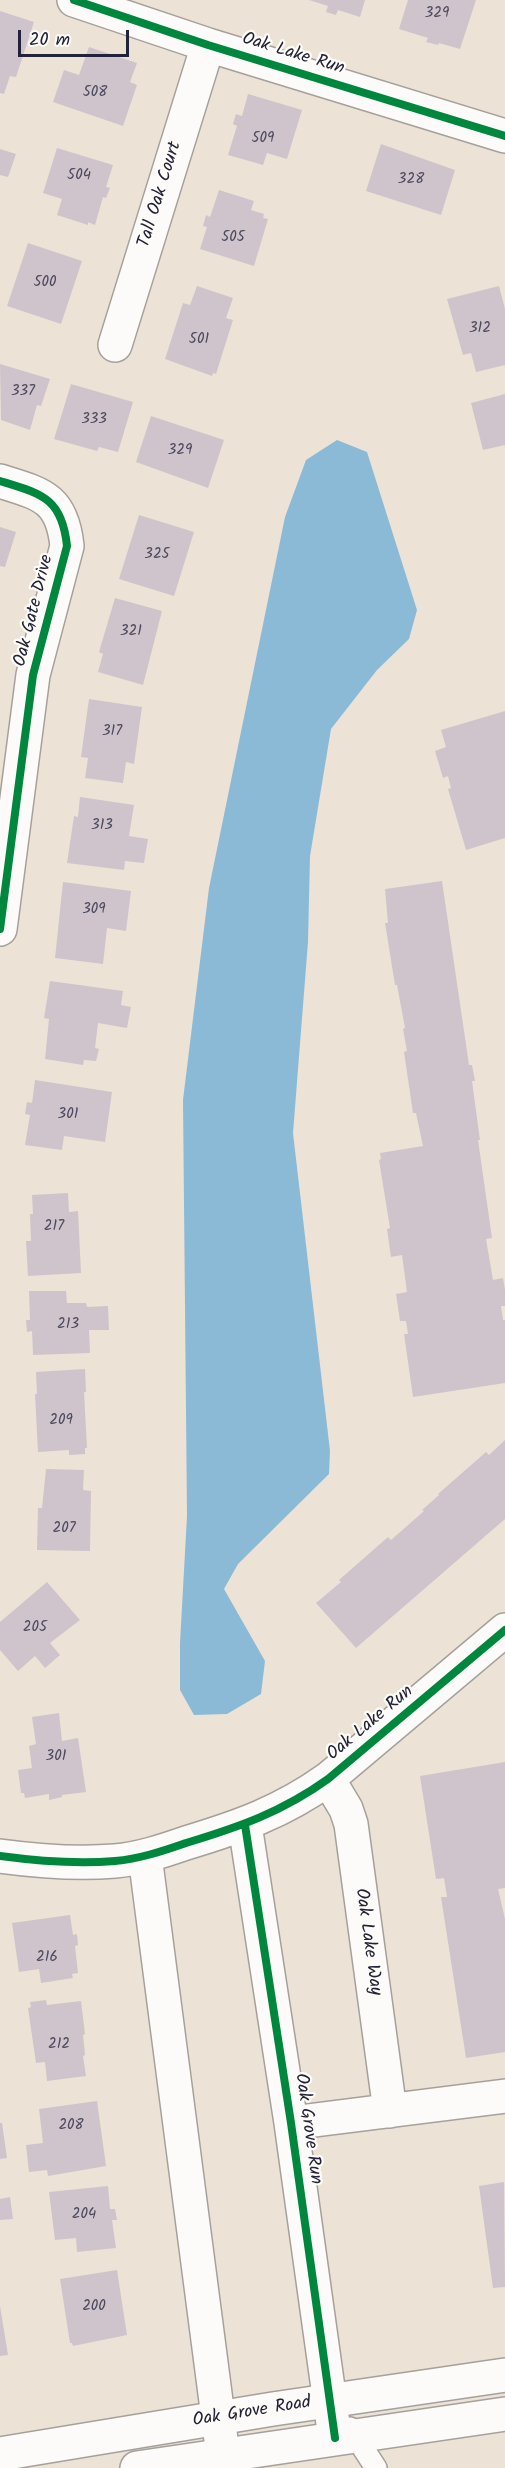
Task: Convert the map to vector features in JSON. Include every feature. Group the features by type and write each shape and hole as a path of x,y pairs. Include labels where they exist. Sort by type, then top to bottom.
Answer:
{"street":[{"name":"Oak Lake Run","path":"74,0 208,45 505,136"},
{"name":"Tall Oak Court","path":"115,345 208,45"},
{"name":"Oak Gate Drive","path":"0,481 46,498 61,514 65,525 67,546 33,675 0,929"},
{"name":"Oak Lake Run","path":"0,1856 28,1860 114,1861 145,1856 245,1825 300,1800 328,1779 505,1630"},
{"name":"Oak Lake Way","path":"328,1779 346,1809 351,1824 390,2111"},
{"name":"Oak Grove Run","path":"245,1825 291,2123 330,2401 346,2437"},
{"path":"145,1856 223,2455"},
{"path":"291,2123 505,2096"},
{"name":"Oak Grove Road","path":"0,2454 218,2418 505,2375"},
{"name":"Oak Grove Road","path":"136,2468 505,2414"}],"lane":[{"path":"346,2437 376,2468"}],"water":[{"path":"337,440 367,452 417,610 409,639 377,670 331,729 310,856 308,942 293,1133 330,1451 329,1474 238,1564 224,1589 265,1661 261,1694 227,1714 194,1715 180,1690 180,1643 187,1516 183,1100 209,888 285,517 306,460"}],"building":[{"path":"309,0 365,0 360,17 338,10 336,15 326,12 328,6"},
{"path":"408,0 476,0 460,49 426,42 428,38 399,29"},
{"path":"0,11 34,22 16,77 10,76 4,94 0,93"},
{"path":"89,47 137,63 130,82 137,85 123,126 53,102 64,70 79,75"},
{"path":"248,94 302,110 287,159 267,153 263,165 228,155 237,126 233,124 236,114 242,116"},
{"path":"381,144 455,170 441,215 366,191"},
{"path":"57,148 113,165 106,187 110,188 106,198 103,197 95,225 57,215 62,199 43,193"},
{"path":"0,149 16,154 8,177 0,175"},
{"path":"219,190 254,201 251,210 264,214 263,218 268,219 254,266 200,249 207,227 203,226 206,215 210,217"},
{"path":"28,243 82,261 61,324 7,306"},
{"path":"197,286 233,298 226,318 233,320 216,374 213,373 212,376 165,359 183,303 190,305"},
{"path":"499,286 505,309 505,365 476,372 471,353 463,355 447,299"},
{"path":"0,364 50,379 41,406 37,405 30,430 1,420"},
{"path":"71,384 133,402 118,452 99,447 97,451 54,439"},
{"path":"505,394 505,445 483,450 471,403"},
{"path":"151,416 224,440 208,488 136,462"},
{"path":"139,515 194,532 174,596 119,579"},
{"path":"0,527 16,532 5,567 0,566"},
{"path":"115,598 162,611 143,685 98,672 103,654 99,652"},
{"path":"89,699 142,707 134,764 126,762 123,783 85,778 88,758 81,757"},
{"path":"505,711 505,838 466,850 448,789 451,788 448,776 443,778 435,751 446,747 441,730"},
{"path":"80,797 134,805 129,836 148,839 144,863 125,861 124,870 67,863 74,816 78,817"},
{"path":"442,881 469,1065 472,1065 475,1081 472,1081 480,1140 478,1140 492,1238 486,1239 493,1280 503,1278 505,1290 505,1306 501,1306 503,1320 505,1320 505,1383 413,1397 404,1334 408,1334 406,1321 400,1321 396,1294 407,1292 402,1255 391,1257 387,1229 390,1228 379,1160 381,1159 380,1153 423,1146 416,1113 413,1113 404,1052 407,1051 403,1029 405,1028 385,923 388,923 385,889"},
{"path":"63,882 131,891 126,931 107,928 103,964 55,958"},
{"path":"50,981 123,991 121,1005 131,1007 127,1028 98,1023 95,1048 99,1049 96,1061 84,1060 83,1065 45,1059 49,1019 44,1018"},
{"path":"35,1080 112,1092 105,1142 64,1136 62,1150 25,1145 30,1115 25,1114 27,1102 32,1103"},
{"path":"68,1193 69,1212 78,1211 81,1273 28,1276 26,1241 31,1241 32,1195"},
{"path":"29,1291 66,1291 67,1303 86,1303 87,1307 108,1306 109,1330 89,1330 90,1353 33,1355 32,1331 27,1332 26,1320 30,1320"},
{"path":"85,1369 87,1448 85,1448 85,1454 69,1455 69,1450 38,1452 36,1372"},
{"path":"505,1440 505,1519 356,1648 316,1603 388,1537 391,1540 424,1511 422,1510 438,1494 486,1452 489,1455"},
{"path":"46,1469 84,1470 83,1490 91,1491 90,1551 37,1550 38,1508 42,1508"},
{"path":"47,1582 80,1620 50,1643 60,1655 45,1668 35,1656 18,1671 0,1650 0,1622"},
{"path":"59,1713 62,1741 78,1738 86,1792 62,1795 62,1797 49,1800 49,1794 25,1798 24,1793 21,1793 18,1770 32,1768 29,1746 36,1744 32,1717"},
{"path":"505,1762 505,1888 498,1889 505,1919 505,2052 466,2058 441,1897 447,1897 444,1878 436,1879 420,1776"},
{"path":"70,1915 73,1935 77,1934 78,1945 75,1946 78,1973 72,1974 73,1978 41,1983 39,1969 19,1972 12,1923"},
{"path":"46,2000 47,2005 81,2001 86,2076 47,2081 45,2062 36,2063 28,2008 31,2007 30,2002"},
{"path":"97,2101 106,2166 48,2176 47,2170 29,2172 26,2145 43,2143 39,2109"},
{"path":"0,2123 2,2123 7,2158 0,2159"},
{"path":"504,2182 505,2287 493,2288 479,2186"},
{"path":"108,2186 110,2209 115,2209 117,2220 112,2220 116,2248 77,2252 76,2238 55,2240 49,2192"},
{"path":"10,2197 13,2219 0,2220 0,2199"},
{"path":"117,2270 127,2335 73,2346 70,2343 60,2279"},
{"path":"0,2306 8,2355 0,2356"}],"cycle path":[{"path":"74,0 208,45 505,136"},
{"path":"0,481 47,500 60,517 67,546 33,675 0,929"},
{"path":"0,1856 72,1862 124,1860 160,1852 224,1831 277,1810 328,1779 505,1630"},
{"path":"245,1825 291,2123 335,2438"}]}
